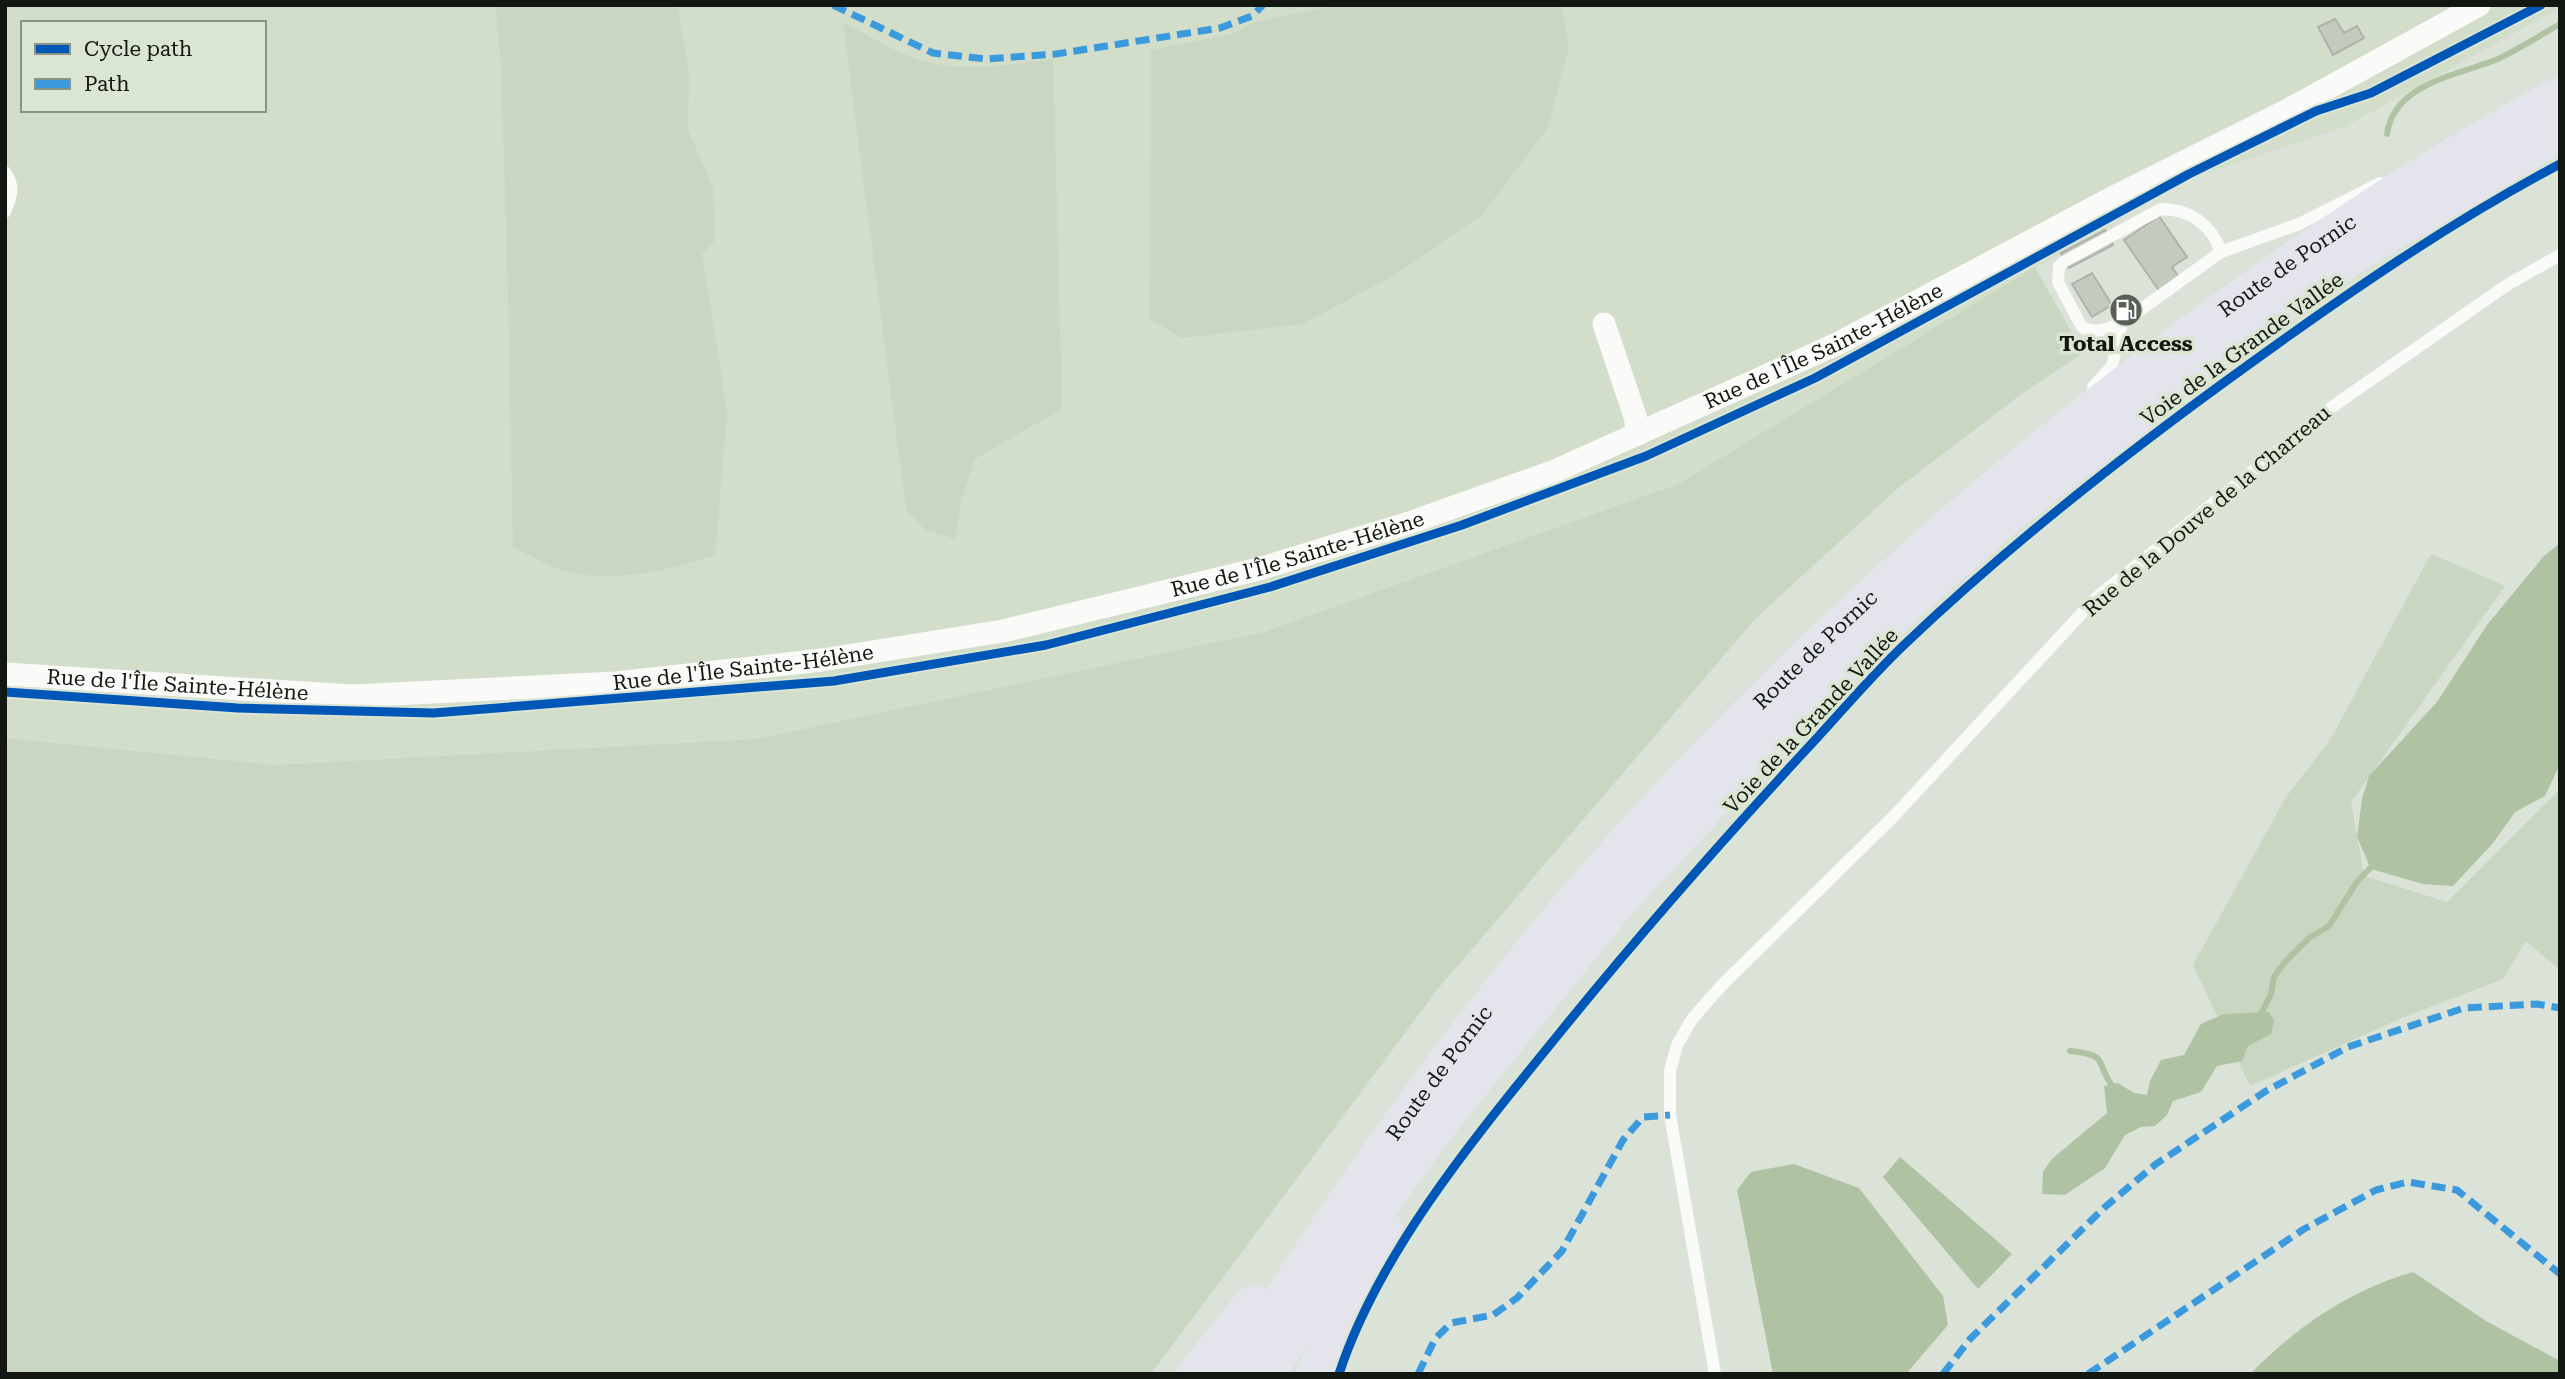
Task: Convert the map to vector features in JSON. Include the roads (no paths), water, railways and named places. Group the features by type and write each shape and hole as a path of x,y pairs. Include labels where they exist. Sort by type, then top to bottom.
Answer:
{"highway":[{"name":"Route de Pornic","path":"1235,1374 1326,1231 1486,1014 1601,872 1743,719 1875,592 2024,456 2203,325 2415,180 2560,96"},
{"name":"Route de Pornic","path":"1267,1374 1318,1289 1475,1077 1617,902 1832,675 1907,603 2005,517 2125,421 2318,276 2560,132"},
{"path":"1315,1374 1380,1238 1465,1117 1475,1077"},
{"path":"1196,1374 1233,1331 1297,1243 1326,1231"}],"street":[{"name":"Rue de l'Île Sainte-Hélène","path":"5,674 352,695 616,682 822,660 1003,631 1259,569 1409,523 1555,471 1839,343 2116,196 2286,111 2479,5"},
{"path":"1604,324 1635,416 1638,434"}],"lane":[{"path":"5,172 12,183 12,194 5,212"},
{"path":"2221,252 2217,241 2200,220 2176,209 2161,209 2059,267 2058,282 2082,327 2096,330 2122,323 2221,252 2325,213 2386,181 2415,180"},
{"name":"Rue de la Douve de la Charreau","path":"1715,1374 1670,1115 1670,1072 1677,1045 1692,1019 1721,985 1894,816 2096,598 2332,407 2507,285 2560,255"},
{"path":"2081,397 2112,366 2122,323"}],"waterway":[{"path":"2387,134 2392,117 2402,103 2415,92 2430,83 2498,59 2560,24"},
{"path":"2259,1018 2271,994 2274,977 2284,963 2309,938 2329,926 2356,883 2375,863"},
{"path":"2070,1051 2097,1058 2114,1088"}],"place":[{"name":"Total Access","path":"2126,310"}]}
